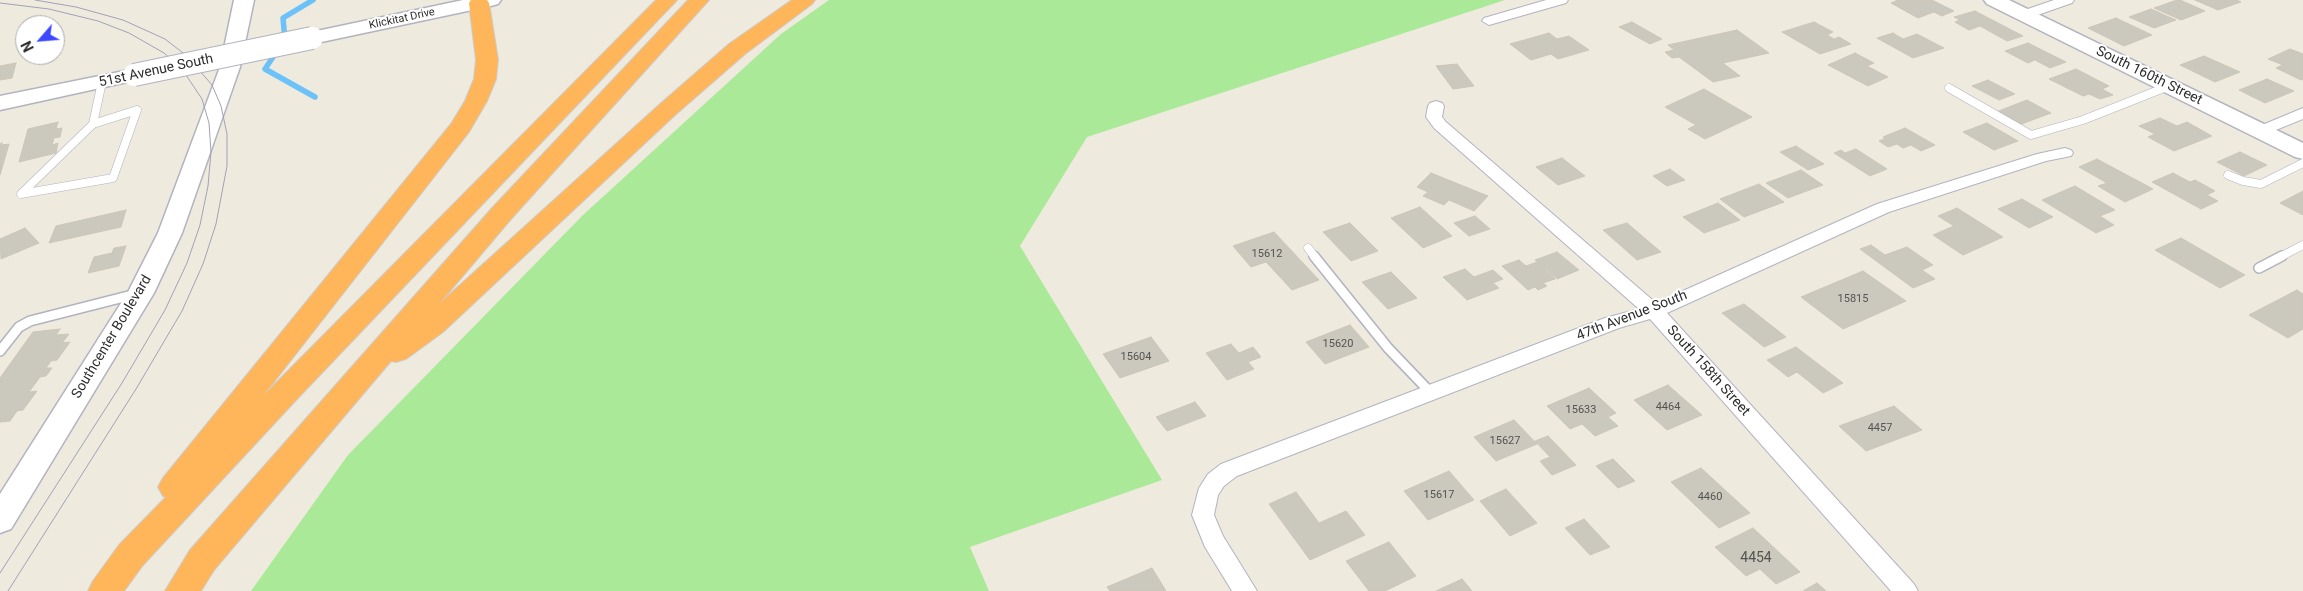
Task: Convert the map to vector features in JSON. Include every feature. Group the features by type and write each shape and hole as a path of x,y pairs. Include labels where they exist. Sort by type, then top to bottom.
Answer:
{"highway":[{"path":"460,211 654,0"},
{"path":"105,591 131,556 293,384 667,0"},
{"path":"182,591 202,560 502,213 698,0"},
{"path":"362,376 433,325 730,55 805,0"},
{"path":"131,556 159,506 461,127 476,101 484,79 487,60 485,1"}],"street":[{"name":"Southcenter Boulevard","path":"0,520 141,293 170,233 230,68 244,0"},
{"path":"1489,21 1561,0"},
{"name":"South 160th Street","path":"1994,0 2303,152"},
{"path":"2024,15 2067,0"},
{"name":"Klickitat Drive","path":"312,38 485,1"},
{"name":"51st Avenue South","path":"0,103 312,38"},
{"name":"South 158th Street","path":"1436,106 1434,117 1440,126 1654,311 1906,591"},
{"path":"2261,131 2303,113"},
{"name":"47th Avenue South","path":"1245,591 1213,540 1203,515 1207,494 1216,480 1229,470 1612,324 1654,311 1883,208 2043,157 2065,153"}],"lane":[{"path":"93,124 137,110 112,178 21,194 93,124 102,82"},
{"path":"1949,88 2032,135 2083,120 2169,86"},
{"path":"2228,175 2243,181 2261,184 2303,163"},
{"path":"2259,268 2303,245"},
{"path":"1308,248 1388,348 1431,393"},
{"path":"0,351 19,327 30,321 58,312 141,293"}],"green space":[{"path":"829,0 1505,0 1087,137 1020,246 1162,480 970,547 989,591 251,591 348,455 583,215 781,34"}],"building":[{"path":"1898,0 1932,0 1954,11 1942,16 1934,12 1918,18 1891,3"},
{"path":"2177,0 2205,11 2181,20 2154,8"},
{"path":"2195,0 2237,0 2241,2 2218,10"},
{"path":"2151,9 2176,20 2154,28 2129,17"},
{"path":"1975,11 2023,36 2007,41 1980,26 1969,30 1955,22 1960,20 1954,17"},
{"path":"2116,18 2152,35 2124,46 2088,28"},
{"path":"1632,22 1662,39 1650,44 1619,27"},
{"path":"1814,22 1833,32 1827,35 1834,39 1839,37 1851,44 1820,54 1782,32"},
{"path":"1737,30 1769,53 1723,63 1740,76 1713,82 1679,57 1672,58 1665,52 1674,50 1668,45"},
{"path":"1549,33 1557,39 1569,36 1589,50 1558,59 1551,54 1531,60 1510,44"},
{"path":"1893,33 1903,39 1917,34 1944,48 1913,58 1877,38"},
{"path":"2028,43 2066,62 2050,68 2035,60 2028,63 2005,51"},
{"path":"2290,49 2303,54 2303,79 2301,80 2276,68 2283,65 2268,59"},
{"path":"1855,53 1874,63 1867,66 1888,77 1868,86 1828,65"},
{"path":"2204,56 2240,72 2215,82 2180,65"},
{"path":"15,63 12,78 0,80 0,66"},
{"path":"1457,64 1474,86 1453,89 1436,66"},
{"path":"2076,69 2109,86 2102,89 2113,95 2100,99 2089,94 2083,96 2049,79"},
{"path":"2267,79 2294,91 2265,103 2239,90"},
{"path":"1988,80 2015,94 1999,100 1972,86"},
{"path":"1704,89 1752,117 1705,139 1688,129 1696,125 1665,107"},
{"path":"2027,100 2051,113 2019,125 1996,112"},
{"path":"2160,118 2177,126 2187,122 2212,136 2174,151 2148,137 2155,134 2139,126"},
{"path":"58,122 56,129 62,128 60,137 54,138 52,145 58,143 56,153 19,162 28,129"},
{"path":"1987,123 2018,141 1994,150 1963,132"},
{"path":"1905,128 1935,145 1921,151 1911,145 1903,148 1897,144 1888,147 1879,141 1886,138 1883,137"},
{"path":"2,143 2,145 9,144 0,175 0,144"},
{"path":"1796,146 1824,164 1808,170 1780,152"},
{"path":"1856,149 1887,169 1870,176 1834,153 1841,150 1845,153"},
{"path":"2240,152 2267,165 2244,176 2217,162"},
{"path":"1562,158 1585,176 1558,185 1536,167"},
{"path":"2097,159 2153,189 2125,202 2098,186 2107,183 2079,167"},
{"path":"1670,169 1685,180 1667,186 1653,176"},
{"path":"1801,170 1823,185 1788,198 1766,183"},
{"path":"1431,173 1488,196 1474,211 1449,200 1444,205 1423,196 1428,192 1417,187"},
{"path":"2173,173 2190,182 2195,180 2215,191 2207,195 2218,201 2201,209 2152,182"},
{"path":"1759,184 1784,202 1744,217 1720,199"},
{"path":"2075,186 2115,210 2100,216 2114,225 2096,233 2042,200"},
{"path":"2303,191 2303,215 2280,203"},
{"path":"2022,199 2053,217 2029,228 1998,209"},
{"path":"1718,203 1740,220 1704,233 1683,217"},
{"path":"1420,207 1452,236 1423,248 1391,218"},
{"path":"1957,208 2003,237 1963,255 1933,235 1954,226 1938,216"},
{"path":"126,210 121,227 49,243 56,226"},
{"path":"1475,216 1490,229 1469,236 1454,223"},
{"path":"1350,223 1378,251 1351,261 1323,232"},
{"path":"1627,223 1661,252 1637,260 1603,230"},
{"path":"25,228 39,243 1,259 0,239"},
{"path":"1274,232 1319,280 1292,290 1266,262 1251,267 1233,246"},
{"path":"2181,238 2245,275 2220,288 2155,250"},
{"path":"1871,245 1885,255 1907,247 1933,265 1922,270 1935,279 1913,288 1860,249"},
{"path":"126,246 119,266 88,273 94,257 112,253 114,248"},
{"path":"1557,252 1579,270 1557,279 1535,260"},
{"path":"1519,260 1526,266 1537,262 1555,279 1543,283 1547,286 1538,290 1535,287 1528,290 1502,266"},
{"path":"1465,269 1474,277 1493,270 1503,279 1493,283 1499,288 1467,300 1443,277"},
{"path":"1863,271 1906,301 1843,329 1801,297"},
{"path":"1391,272 1417,298 1388,309 1362,282"},
{"path":"2297,290 2303,294 2303,329 2288,338 2249,315"},
{"path":"1744,304 1786,337 1764,347 1722,313"},
{"path":"1350,325 1369,347 1325,364 1306,342"},
{"path":"60,329 56,335 69,334 62,343 70,342 57,360 51,361 46,368 52,368 46,376 40,377 29,392 37,391 23,410 17,411 10,421 0,422 0,378 33,332"},
{"path":"1151,337 1169,361 1120,378 1103,354"},
{"path":"1231,344 1239,353 1253,347 1261,357 1248,362 1254,369 1227,380 1206,353"},
{"path":"1796,347 1843,383 1823,393 1797,372 1788,377 1767,360"},
{"path":"1668,385 1702,415 1667,430 1634,400"},
{"path":"1589,388 1616,413 1608,417 1618,426 1595,436 1582,424 1570,429 1547,406"},
{"path":"1195,402 1206,416 1167,431 1156,417"},
{"path":"1894,406 1922,430 1866,451 1839,426"},
{"path":"1514,420 1537,444 1496,461 1474,437"},
{"path":"1548,436 1576,465 1552,475 1540,461 1550,457 1535,441"},
{"path":"1613,459 1635,481 1618,488 1596,466"},
{"path":"1701,468 1750,513 1719,528 1671,482"},
{"path":"1449,471 1474,500 1428,520 1404,491"},
{"path":"1506,489 1537,523 1510,536 1480,501"},
{"path":"1296,492 1319,523 1346,511 1365,535 1310,560 1269,504"},
{"path":"1584,519 1610,547 1590,555 1565,528"},
{"path":"1753,528 1800,572 1776,584 1760,569 1746,576 1715,547"},
{"path":"1389,542 1416,576 1385,591 1369,591 1346,561"},
{"path":"1152,568 1166,591 1110,591 1107,587"},
{"path":"1462,579 1472,591 1436,591"},
{"path":"1817,583 1826,591 1803,591"}],"waterway":[{"path":"285,40 283,18 313,0"},
{"path":"277,51 265,69 315,97"}],"tram line":[{"path":"8,591 136,389 182,311 203,264 216,224 227,166 227,134 221,106 212,85 187,56 165,39 123,20 76,7 35,0"},
{"path":"0,3 49,9 98,21 129,33 164,53 182,69 202,99 209,123 211,152 208,186 200,225 187,263 165,310 122,383 0,573"}]}
